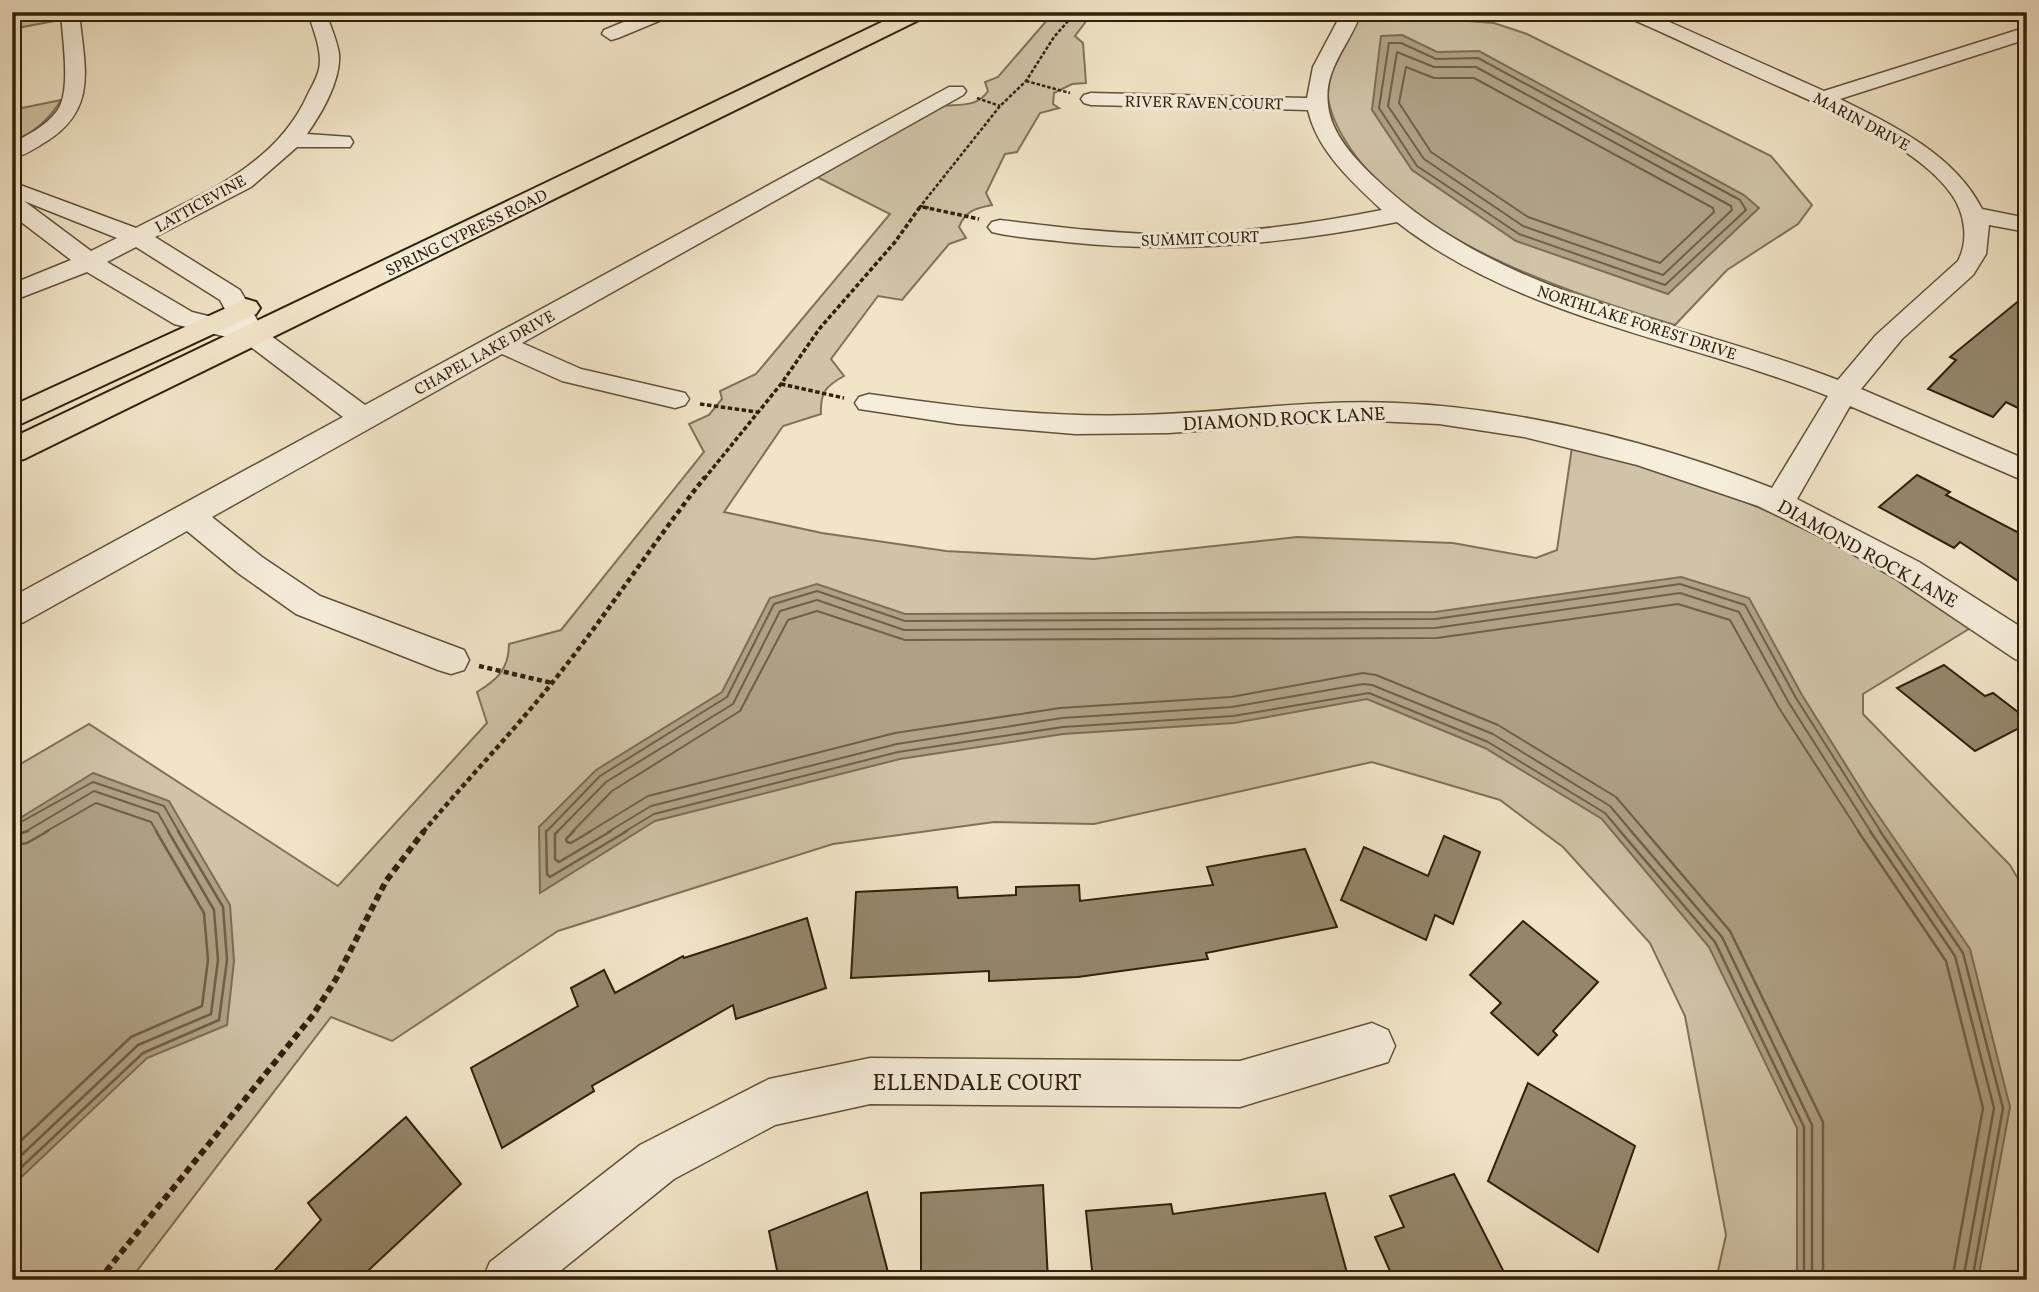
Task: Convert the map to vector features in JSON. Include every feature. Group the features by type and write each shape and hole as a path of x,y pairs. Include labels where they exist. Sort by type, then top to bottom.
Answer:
{"main road":[{"name":"SPRING CYPRESS ROAD","path":"387,242 876,12"},
{"name":"SPRING CYPRESS ROAD","path":"12,451 245,323 661,138 920,12"},
{"path":"634,127 661,138"},
{"name":"SPRING CYPRESS ROAD","path":"245,323 264,300"},
{"path":"12,418 211,325"}],"street":[{"path":"12,152 38,138 58,121 72,104 70,12"},
{"name":"LATTICEVINE","path":"12,293 89,262 243,182 292,140 308,118 329,69 329,52 317,12"},
{"path":"611,34 664,12"},
{"path":"1302,12 1351,14 1323,61 1317,104"},
{"name":"MARIN DRIVE","path":"1630,12 1881,127 1928,159 1966,197 1975,215"},
{"path":"1821,99 2027,33"},
{"name":"CHAPEL LAKE DRIVE","path":"12,613 956,91"},
{"name":"RIVER RAVEN COURT","path":"1091,99 1317,104"},
{"name":"NORTHLAKE FOREST DRIVE","path":"1317,104 1334,145 1370,187 1400,214 1453,251 1525,285 1645,328 1780,368 1845,393 1937,430 2027,472"},
{"path":"292,140 342,142"},
{"path":"12,189 137,237 231,295 245,323 364,418"},
{"path":"12,204 89,262 183,318 211,325 245,323"},
{"name":"SUMMIT COURT","path":"999,227 1089,237 1190,240 1283,234 1400,214"},
{"path":"1779,503 1845,393 1882,343 1966,268 1974,253 1978,235 1975,215 2027,225"},
{"path":"499,343 572,375 675,399"},
{"name":"DIAMOND ROCK LANE","path":"869,403 1020,422 1094,425 1198,422 1355,411 1480,421 1547,432 1632,453 1779,503 1860,545 1950,597 2027,649"},
{"path":"189,515 250,565 308,605 451,660"},
{"name":"ELLENDALE COURT","path":"508,1280 657,1162 769,1103 870,1081 1241,1084 1371,1046"}],"path":[{"path":"99,1280 313,1015 336,979 386,881 424,831 552,683 606,612 662,531 781,384 820,328 895,242 920,206 1000,106 1026,81 1054,37 1076,12"},
{"path":"1026,81 1091,99"},
{"path":"920,206 969,216 999,227"},
{"path":"781,384 869,403"},
{"path":"675,399 758,412"},
{"path":"451,660 552,683"}],"shaded area":[{"path":"12,12 59,12 60,20 12,29"},
{"path":"1054,12 1093,12 1075,36 1083,43 1086,83 1072,84 1054,93 1053,104 1059,108 1040,113 1017,152 1005,154 986,193 992,205 972,211 961,222 959,227 966,238 949,244 902,300 878,296 831,359 844,376 825,391 821,414 783,426 724,512 822,533 946,551 1094,559 1297,537 1453,543 1536,558 1557,550 1572,447 1655,470 1777,515 1892,575 1972,627 1863,694 1863,714 2010,865 2027,894 2027,1280 1716,1280 1726,1235 1685,1016 1650,943 1563,847 1500,800 1372,762 1094,824 994,822 833,844 558,931 392,1041 331,1017 130,1280 12,1280 12,769 89,724 338,886 487,723 477,692 490,683 504,667 509,644 561,630 704,452 689,424 709,415 722,399 720,391 756,374 890,214 815,176 941,106 979,100 988,91 985,82 998,77"},
{"path":"1362,13 1494,23 1527,34 1771,156 1812,205 1798,224 1727,270 1675,325 1543,280 1453,237 1413,211 1378,181 1350,148 1330,109 1329,83 1335,62"},
{"path":"61,100 45,120 12,145 12,110"}],"water":[{"path":"1402,35 1437,52 1479,51 1744,195 1759,208 1668,294 1516,241 1412,170 1372,110 1381,36"},
{"path":"1681,577 1749,598 1802,695 1867,799 1970,949 2010,1107 1978,1280 1797,1280 1797,1128 1709,947 1602,819 1485,748 1367,699 1234,723 1063,734 900,759 655,821 540,893 539,827 596,770 722,692 770,598 817,584 905,614 1435,612"},
{"path":"93,773 169,801 230,905 234,961 227,1025 147,1058 12,1186 12,823"}],"building":[{"path":"2027,294 2027,398 2018,408 2006,402 1993,417 1928,389 1956,360 1950,357"},
{"path":"1917,475 1950,492 1946,495 2027,537 2027,587 1960,542 1954,548 1879,507"},
{"path":"1944,665 1985,696 1993,693 2027,719 2027,724 1975,751 1897,688"},
{"path":"1444,836 1480,852 1453,924 1435,915 1426,940 1341,900 1364,847 1428,876"},
{"path":"1305,849 1337,927 1206,953 1208,959 1078,977 989,981 989,971 851,978 856,892 957,887 958,898 1016,895 1016,887 1079,885 1080,901 1213,885 1207,867"},
{"path":"807,918 826,988 736,1019 733,1005 592,1086 594,1091 502,1148 471,1068 578,1006 571,988 604,970 615,993 683,956 684,958"},
{"path":"1523,921 1598,982 1553,1031 1557,1035 1538,1055 1491,1013 1501,1003 1470,975"},
{"path":"1528,1083 1635,1146 1598,1252 1488,1181"},
{"path":"406,1117 461,1184 358,1280 266,1280 321,1220 308,1203"},
{"path":"1454,1174 1508,1280 1394,1280 1375,1237 1404,1227 1390,1196"},
{"path":"1043,1185 1048,1280 921,1280 921,1193"},
{"path":"867,1192 890,1280 779,1280 769,1231"},
{"path":"1325,1193 1349,1280 1093,1280 1086,1211 1171,1204 1173,1214"}]}
